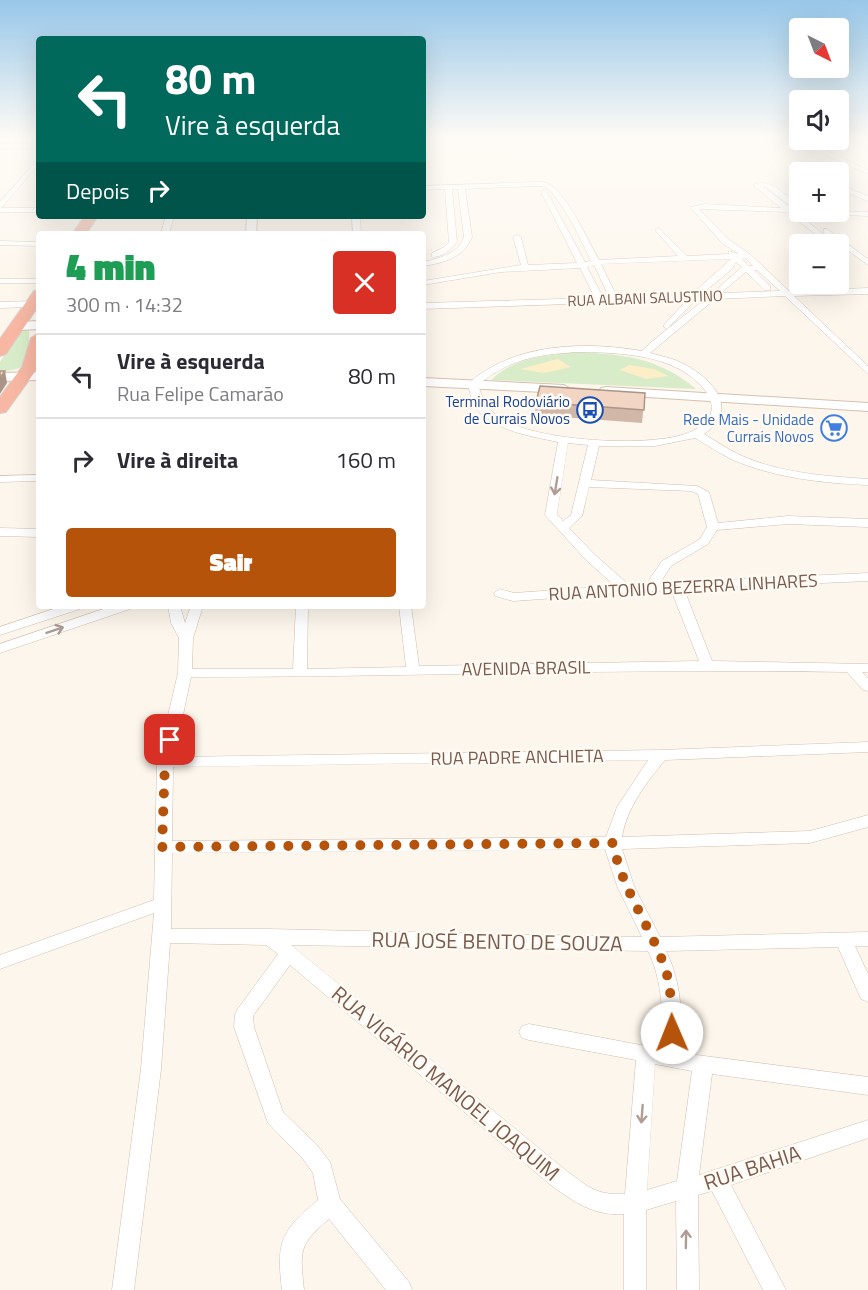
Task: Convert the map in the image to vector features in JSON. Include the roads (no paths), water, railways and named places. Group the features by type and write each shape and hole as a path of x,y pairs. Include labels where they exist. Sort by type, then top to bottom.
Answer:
{"highway":[{"path":"0,351 36,299"},
{"path":"0,408 32,376 36,355"}],"main road":[{"path":"19,326 36,325"},
{"path":"0,376 32,376"},
{"path":"426,382 868,407"}],"street":[{"path":"426,257 447,249 453,242 449,198"},
{"path":"426,263 449,257 466,245 468,237 463,198"},
{"path":"553,198 614,299"},
{"path":"553,198 590,263 600,299"},
{"path":"774,198 789,210"},
{"path":"789,210 700,206 693,208 725,241 747,256 868,371"},
{"path":"0,208 36,210"},
{"path":"849,213 868,214"},
{"path":"804,222 819,234"},
{"path":"815,222 850,249 867,269"},
{"path":"659,230 685,259"},
{"path":"816,232 828,231"},
{"path":"518,237 525,267"},
{"path":"725,241 727,247 746,268 868,381"},
{"path":"0,243 36,244"},
{"path":"426,283 446,282 504,269 525,267 747,256"},
{"path":"658,340 659,334 694,297 729,267 735,257"},
{"path":"849,257 867,269"},
{"path":"644,354 746,268 759,267"},
{"path":"0,281 36,281"},
{"name":"RUA ALBANI SALUSTINO","path":"426,306 868,291"},
{"path":"0,305 36,299"},
{"path":"584,349 644,354 697,376 717,398 718,413 710,426 678,440 637,445 563,441 520,430 498,419 477,402 473,394 473,384 492,368 535,354 584,349"},
{"path":"696,434 739,459 768,469 837,480 868,482"},
{"path":"563,441 551,515 564,526 591,558 625,588"},
{"path":"564,526 576,516 594,444"},
{"path":"0,479 36,478"},
{"path":"585,483 697,489 702,492 713,527 704,542 666,564 651,587"},
{"path":"713,527 788,520 868,523"},
{"path":"0,532 36,534"},
{"name":"RUA ANTONIO BEZERRA LINHARES","path":"500,593 513,597 625,588 868,577"},
{"path":"676,586 707,665"},
{"path":"0,631 66,609"},
{"path":"0,649 116,609"},
{"path":"175,609 178,623 186,638"},
{"path":"123,1290 151,1069 162,936 165,762 185,672 186,638 196,609"},
{"path":"300,674 302,609"},
{"path":"405,609 413,670"},
{"name":"AVENIDA BRASIL","path":"185,672 300,674 707,665 868,668"},
{"path":"851,668 868,687"},
{"name":"RUA PADRE ANCHIETA","path":"165,762 661,755 868,747"},
{"path":"661,755 641,779 631,796 613,843 626,886 655,944 671,992 671,1059"},
{"path":"162,847 613,843 810,837 868,821"},
{"path":"0,962 161,904"},
{"name":"RUA JOSÉ BENTO DE SOUZA","path":"162,936 655,944 844,942 868,939"},
{"name":"RUA VIGÁRIO MANOEL JOAQUIM","path":"268,936 560,1179 586,1197 606,1205 634,1203"},
{"path":"844,942 868,993"},
{"path":"289,953 244,1015 244,1027 276,1117 323,1169 330,1204 401,1290"},
{"path":"529,1032 703,1065 868,1086"},
{"path":"635,1290 634,1203 646,1055"},
{"path":"688,1290 687,1188 703,1065"},
{"name":"RUA BAHIA","path":"634,1203 717,1180 868,1129"},
{"path":"717,1180 775,1290"},
{"path":"293,1290 289,1260 291,1241 301,1228 330,1204"}],"place":[{"name":"Terminal Rodoviário de Currais Novos","path":"590,410"},
{"name":"Rede Mais - Unidade Currais Novos","path":"834,428"}]}
